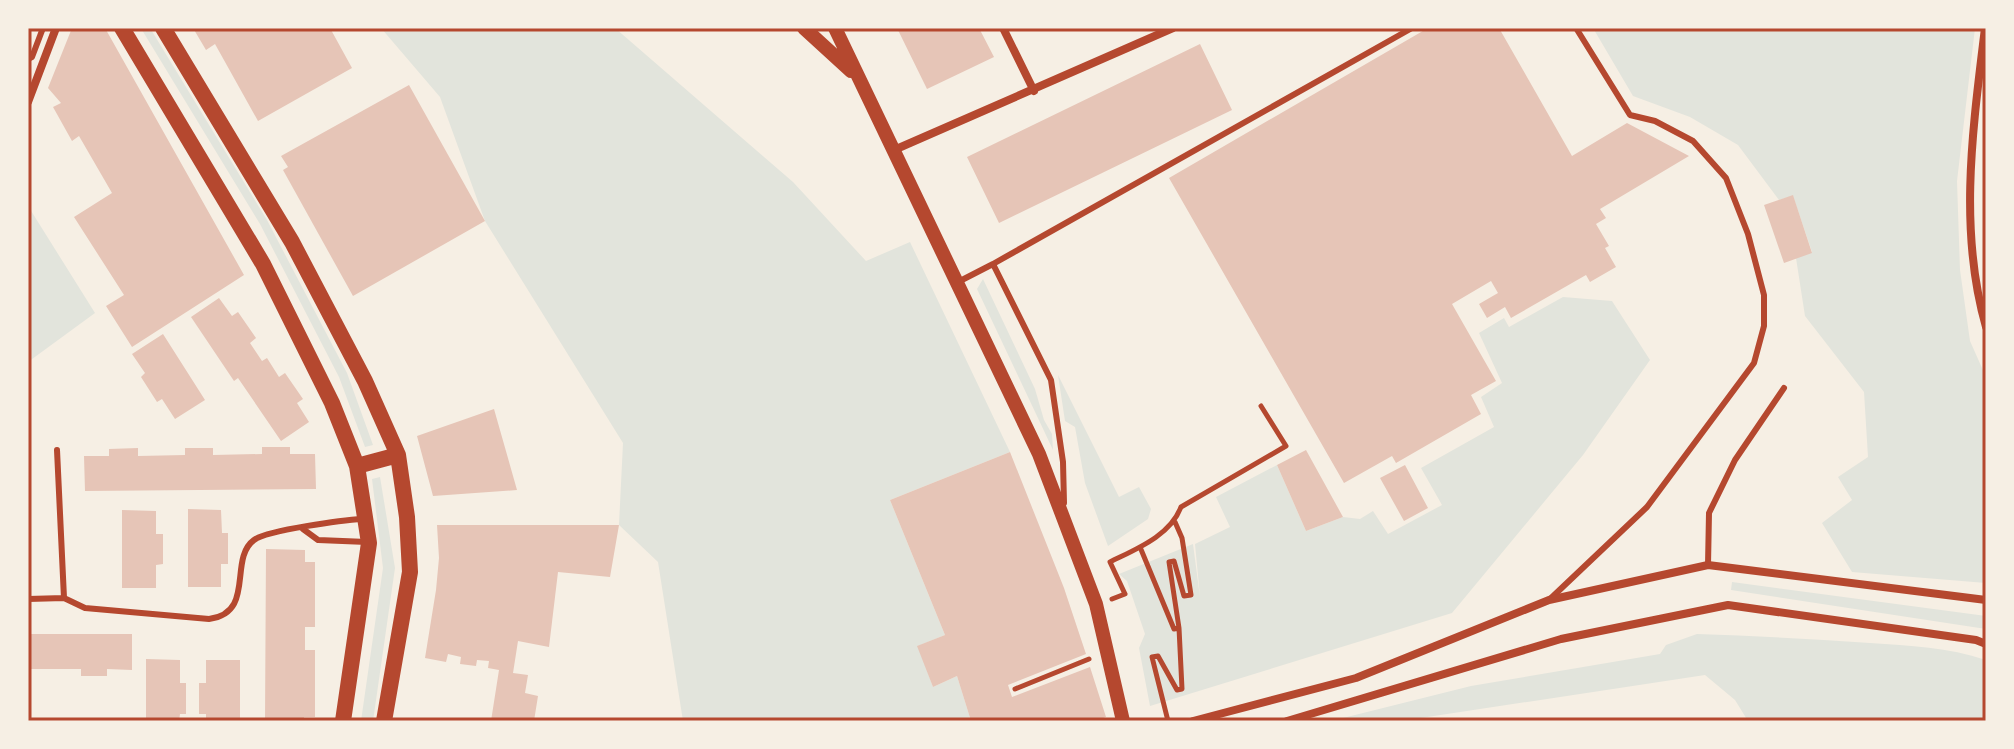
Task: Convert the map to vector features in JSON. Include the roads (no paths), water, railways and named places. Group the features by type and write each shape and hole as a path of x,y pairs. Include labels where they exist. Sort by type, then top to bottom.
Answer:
{"main road":[{"path":"122,28 263,264 332,403 357,466 369,543 343,721"},
{"path":"163,28 292,242 365,381 398,455 407,517 410,572 384,721"},
{"path":"357,466 398,455"}],"street":[{"path":"28,102 56,28"},
{"path":"804,28 857,76"},
{"path":"835,28 1039,454 1096,604 1123,721"},
{"path":"1003,28 1034,91"},
{"path":"894,150 1173,28"},
{"path":"1985,28 1968,201 1978,298 1986,327"},
{"path":"1193,721 1356,678 1549,600 1708,565 1986,600"},
{"path":"1287,721 1561,639 1728,605 1976,640 1986,644"}],"lane":[{"path":"28,59 32,57 43,28"},
{"path":"958,282 1412,28"},
{"path":"1549,600 1647,507 1754,363 1764,326 1764,295 1748,234 1726,178 1693,141 1655,121 1630,115 1576,28"},
{"path":"993,264 1051,380 1063,462 1064,515"},
{"path":"1708,565 1709,513 1735,460 1784,388"},
{"path":"57,450 64,598"},
{"path":"28,599 64,598 85,608 122,613 209,619 224,617 233,609 247,546 256,538 324,522 367,519"},
{"path":"303,529 318,540 369,543"}]}
